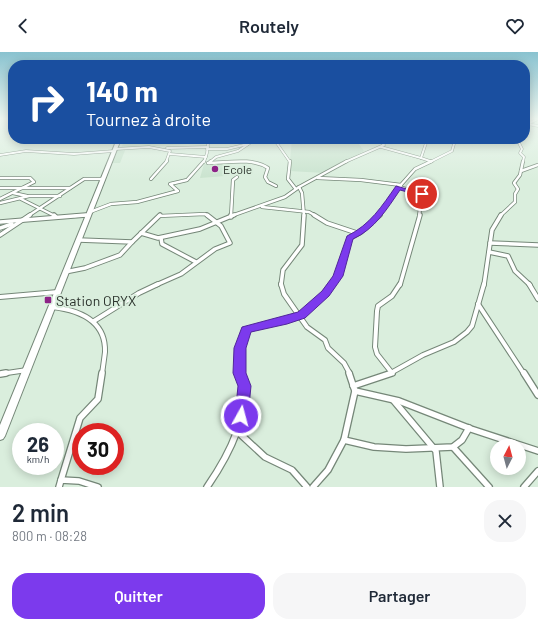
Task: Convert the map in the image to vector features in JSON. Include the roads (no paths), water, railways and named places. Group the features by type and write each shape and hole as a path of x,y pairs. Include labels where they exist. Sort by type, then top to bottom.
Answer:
{"main road":[{"path":"0,436 28,370 117,144"}],"street":[{"path":"0,155 26,152 74,154 161,148 208,147 227,149 245,144"},
{"path":"208,163 216,157 238,151 251,144"},
{"path":"278,144 284,149 285,155 290,160 288,177 291,185 297,187 302,193 304,211 302,246 283,270 280,285 307,327 325,340 328,348 344,363 351,376 354,388 344,440 328,470 313,487"},
{"path":"420,158 425,144"},
{"path":"207,487 222,465 238,432 244,386 240,373 240,348 246,330 299,316 321,298 338,276 347,242 352,235 361,232 380,214 400,186 415,169 452,151 454,144"},
{"path":"354,388 392,373 423,355 454,342 472,326 483,289 494,225 502,213 514,202 518,187 514,183 520,175 524,157 520,153 522,148 520,144"},
{"path":"0,222 20,222 89,214 111,204 137,202 178,191 170,184 187,180 191,173 202,164 206,157 208,147"},
{"path":"142,233 154,238 161,238 200,229 216,221 260,207 285,197 297,187 317,178 358,155 381,147 430,161"},
{"path":"161,148 170,151 170,154 206,157"},
{"path":"151,179 167,161 170,154"},
{"path":"202,164 243,162 263,165 268,168 265,177 266,180 270,184 276,186"},
{"path":"521,171 538,165"},
{"path":"231,217 231,188 233,180 237,177"},
{"path":"0,178 30,178 34,182 0,199"},
{"path":"0,235 61,196 84,179 103,178"},
{"path":"317,178 362,180 400,186 422,194 422,207 400,288 390,299 378,306 377,311 375,347 377,354 392,373"},
{"path":"0,188 71,188"},
{"path":"13,193 29,196 61,196"},
{"path":"0,196 8,196"},
{"path":"0,202 21,199 29,196"},
{"path":"21,199 53,214 56,217"},
{"path":"260,207 304,211 327,223 358,233"},
{"path":"66,272 85,268 120,255 160,214 202,213 216,221 220,226 229,244 215,249 181,274 139,293 94,321"},
{"path":"0,228 15,222"},
{"path":"161,238 162,244 196,262"},
{"path":"79,240 132,242"},
{"path":"490,243 512,244 521,242 538,245"},
{"path":"489,252 508,256 515,271 528,282 538,299"},
{"path":"0,297 58,292"},
{"path":"478,304 538,395"},
{"path":"52,306 70,309 94,321 106,351 98,398 80,418 59,487"},
{"path":"0,374 28,370"},
{"path":"354,388 458,422 469,428 538,452"},
{"path":"393,400 437,455 440,487"},
{"path":"344,440 374,447 406,449 453,446 462,440 469,428"},
{"path":"238,432 265,457 292,470 308,487"},
{"path":"453,446 489,487"},
{"path":"524,487 538,471"},
{"path":"61,480 79,481 98,487"}],"place":[{"name":"Ecole","path":"215,169"},
{"name":"Station ORYX","path":"48,300"}]}
